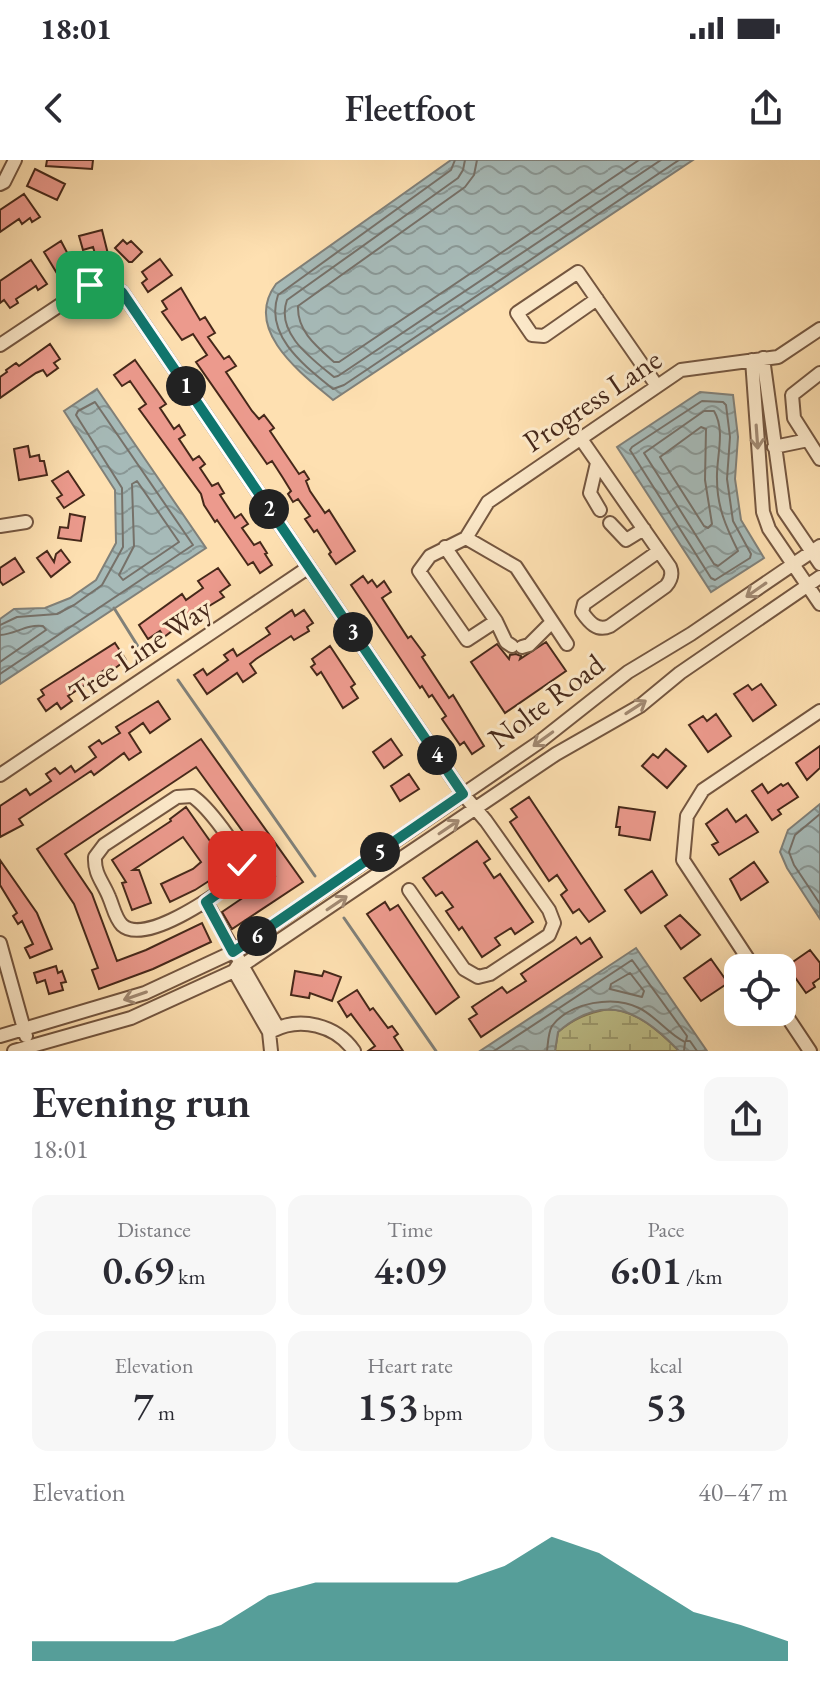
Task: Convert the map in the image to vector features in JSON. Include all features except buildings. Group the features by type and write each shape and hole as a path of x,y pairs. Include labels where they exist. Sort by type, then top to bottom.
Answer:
{"street":[{"path":"0,184 15,160"},
{"path":"597,299 544,336 532,335 517,313 578,272 597,299 657,386"},
{"path":"0,345 90,285 106,283 122,292 463,794 549,910 554,923 549,935 490,974 478,977 464,969 409,890"},
{"name":"Progress Lane","path":"466,538 488,502 681,370 778,357 820,329"},
{"path":"758,359 784,511 816,548 820,564"},
{"path":"758,359 763,512 769,529 820,604"},
{"path":"820,373 792,395 794,418 820,459"},
{"path":"581,439 644,529 659,551 672,571 666,586 606,628 593,626 582,612 584,604 659,551"},
{"path":"774,447 808,440"},
{"path":"597,463 590,493 600,510"},
{"path":"0,526 26,522"},
{"path":"610,523 626,540 644,529"},
{"path":"496,621 467,640 419,571 430,556 466,538 516,567 567,644"},
{"path":"445,547 496,621 506,642 517,646 529,645 552,622"},
{"name":"Nolte Road","path":"241,966 303,905 538,743 628,672 691,634 816,548"},
{"name":"Tree Line Way","path":"0,775 309,567"},
{"name":"Nolte Road","path":"14,1051 117,1022 164,1004 241,966 556,754 640,706 680,673 820,577"},
{"path":"745,954 683,860 687,816 703,790 820,711"},
{"path":"192,796 204,806 225,834 242,865 238,879 203,904 143,931 130,929 121,924 96,874 95,857 104,845 177,797 192,796"},
{"path":"203,904 277,1029 271,1051"},
{"path":"217,960 222,938"},
{"path":"0,943 29,1049"},
{"path":"164,1004 171,994 229,964 234,958 277,1029"},
{"name":"Nolte Road","path":"0,1036 145,993 217,960 241,966"},
{"path":"277,1029 311,1024 332,1029 354,1051"},
{"path":"793,1026 810,1051"}],"green space":[{"path":"608,1009 638,1018 679,1051 555,1051 558,1032 564,1027 581,1017"}],"water":[{"path":"451,160 693,160 333,400 280,350 266,318 267,301 276,284"},
{"path":"97,389 206,548 0,684 0,619 14,609 45,608 70,598 96,580 116,543 115,490 64,411"},
{"path":"700,392 733,395 738,437 735,479 741,520 764,558 711,592 617,447"},
{"path":"820,804 820,919 780,852 788,830"},
{"path":"636,948 707,1051 679,1051 651,1025 622,1011 607,1009 575,1019 558,1032 555,1051 480,1051"}],"waterway":[{"path":"114,608 144,656"},
{"path":"178,680 315,876"},
{"path":"344,918 436,1051"}],"route":[{"path":"90,285 106,283 122,292 463,794 233,952 206,902 238,879 242,865"}]}
